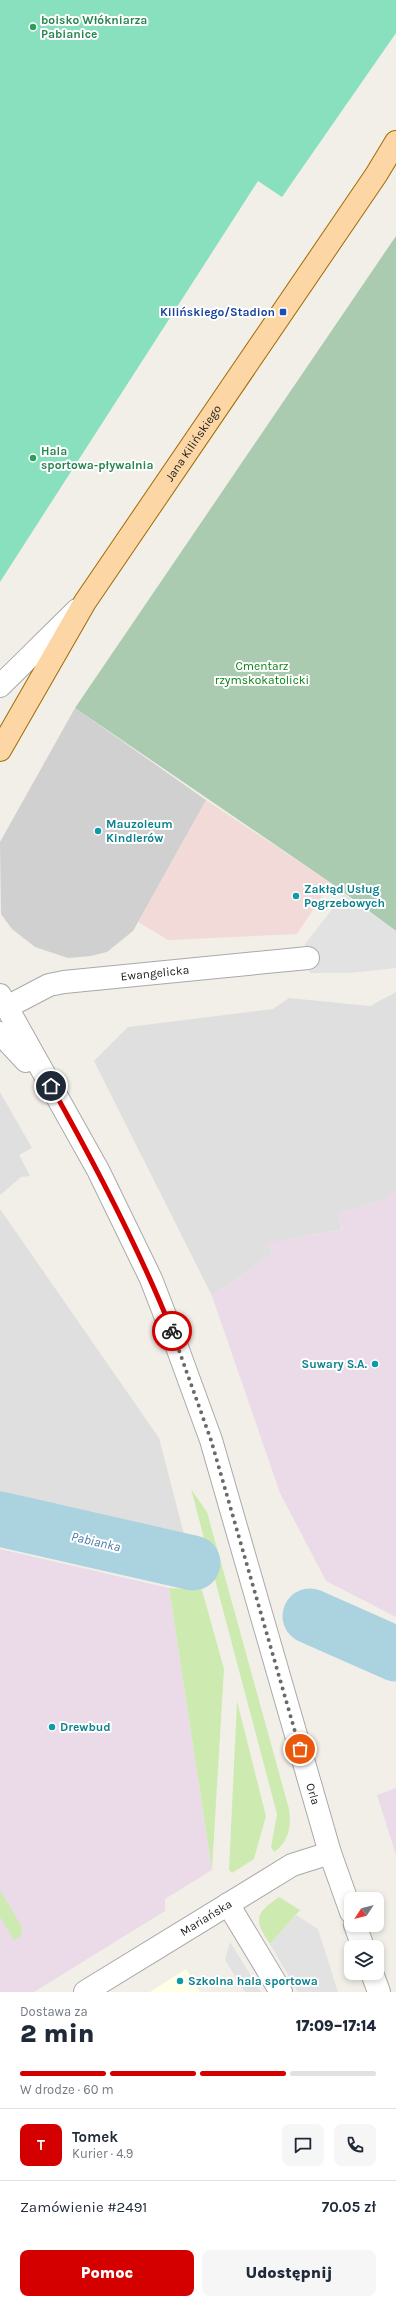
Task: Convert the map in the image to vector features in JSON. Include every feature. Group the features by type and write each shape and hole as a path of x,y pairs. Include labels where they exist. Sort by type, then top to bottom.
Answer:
{"main road":[{"name":"Jana Kilińskiego","path":"0,750 85,602 376,175 396,142"}],"street":[{"path":"0,686 85,602"},
{"name":"Ewangelicka","path":"3,1001 49,985 64,982 308,958"},
{"path":"3,1001 66,1112"},
{"path":"0,1033 33,1068 66,1112"},
{"name":"Orla","path":"66,1112 98,1170 151,1279 196,1395 239,1536 330,1852 344,1892"},
{"name":"Mariańska","path":"85,1992 292,1865 330,1852"},
{"path":"228,1904 281,1992"},
{"path":"375,1980 379,1992"}],"shaded area":[{"path":"75,708 206,800 133,931 107,952 91,956 68,958 35,947 12,929 1,914 0,842"},
{"path":"206,800 331,883 297,934 168,940 138,922"},
{"path":"344,894 396,931 396,968 349,973 310,973 305,944"},
{"path":"396,992 396,1190 382,1200 338,1214 342,1229 267,1244 273,1253 212,1296 94,1061 128,1027 273,1009 289,998 370,1006"},
{"path":"0,1092 32,1148 19,1155 30,1176 21,1177 0,1195"},
{"path":"396,1190 396,1617 326,1581 280,1493 212,1296 273,1253 266,1244 343,1229 337,1214 382,1200"},
{"path":"0,1209 159,1438 185,1538 0,1498"},
{"path":"0,1549 169,1588 212,1870 165,1899 165,1911 34,1992 0,1992"},
{"path":"396,1788 396,1855 377,1795"},
{"path":"296,1915 318,1929 338,1992 298,1992 270,1944"},
{"path":"230,1942 261,1992 245,1992 225,1960"},
{"name":"Szkolna hala sportowa","path":"186,1969 200,1992 150,1992"}],"green space":[{"path":"0,0 396,0 396,33 282,197 258,181 0,582"},
{"name":"Cmentarz rzymskokatolicki","path":"396,236 396,931 331,883 75,708"},
{"path":"191,1489 207,1512 289,1809 290,1822 288,1834 283,1844 274,1852 271,1847 277,1814"},
{"path":"169,1588 202,1590 224,1669 212,1870"},
{"path":"237,1701 266,1816 254,1859 232,1873 229,1870"},
{"path":"0,1890 22,1927 21,1936 14,1940 0,1917"},
{"path":"279,1897 300,1910 270,1944 261,1929 259,1918 265,1908"}],"waterway":[{"name":"Pabianka","path":"0,1519 193,1563"},
{"name":"Pabianka","path":"310,1616 396,1654"}],"way so far":[{"path":"172,1331 211,1440 300,1749"}],"place":[{"name":"boisko Włókniarza Pabianice","path":"33,27"},
{"name":"Kilińskiego/Stadion","path":"283,312"},
{"name":"Hala sportowa-pływalnia","path":"33,458"},
{"name":"Mauzoleum Kindlerów","path":"98,831"},
{"name":"Zakłąd Usług Pogrzebowych","path":"296,896"},
{"name":"Suwary S.A.","path":"375,1364"},
{"name":"Drewbud","path":"52,1727"},
{"name":"Szkolna hala sportowa","path":"180,1981"}],"route":[{"path":"51,1086 98,1170 151,1279 172,1331"}]}
